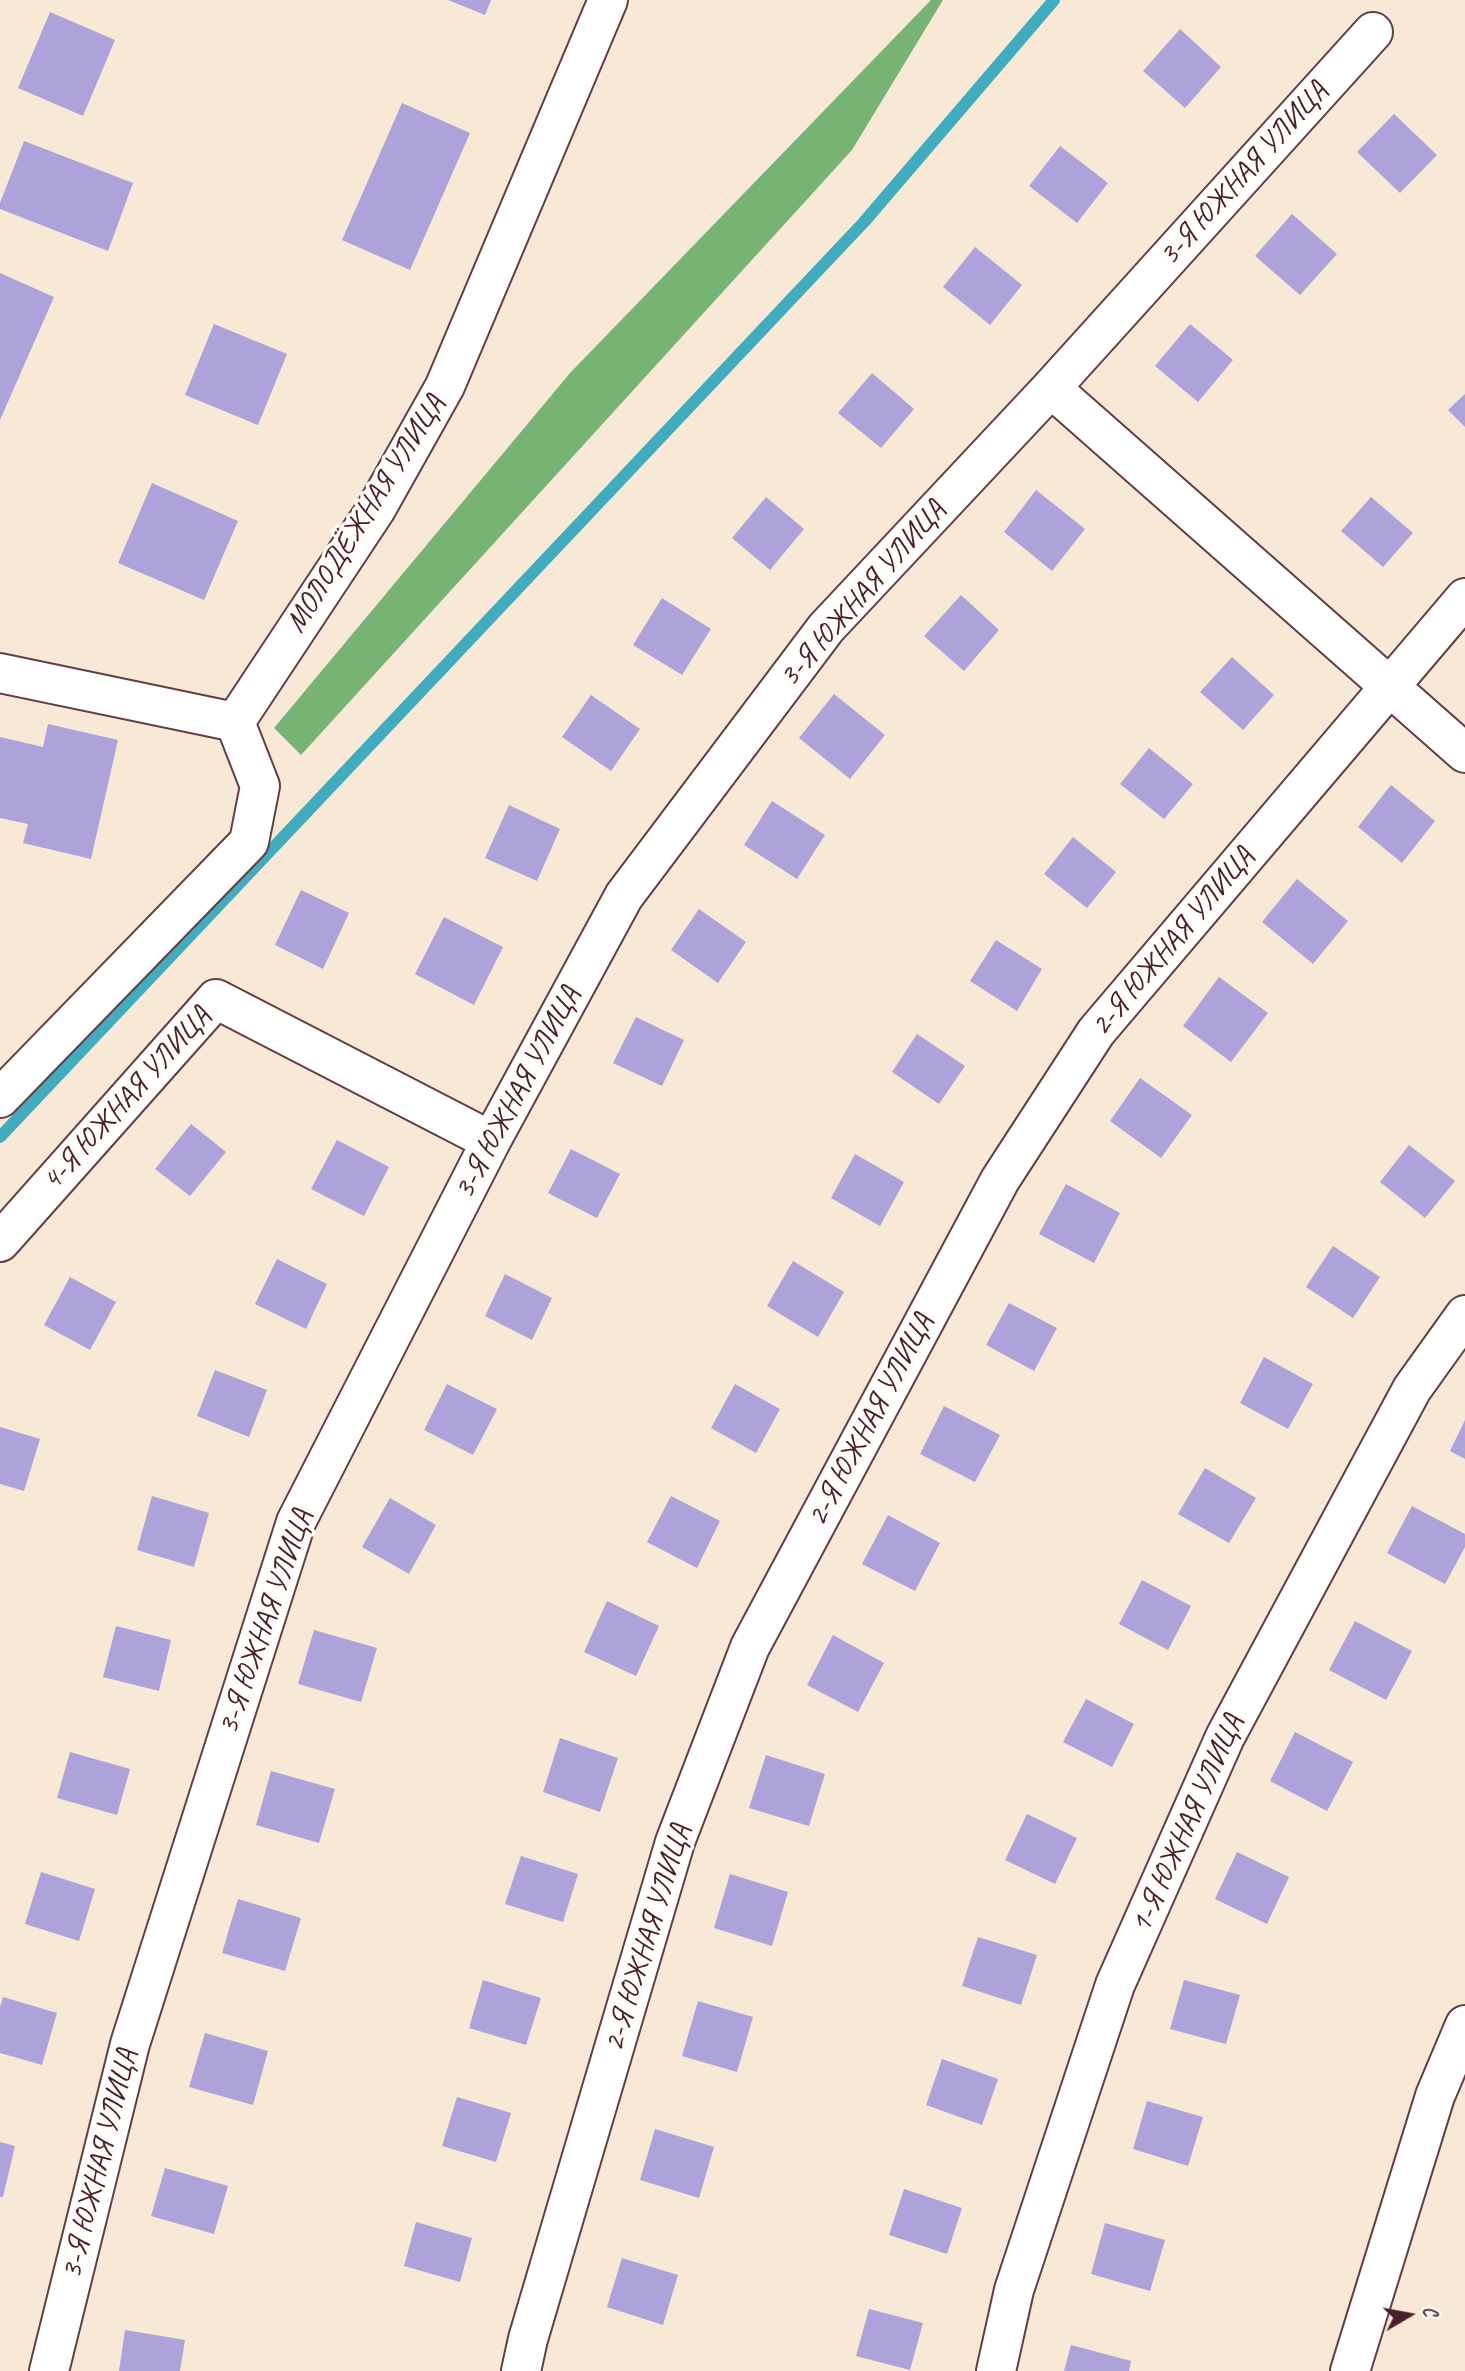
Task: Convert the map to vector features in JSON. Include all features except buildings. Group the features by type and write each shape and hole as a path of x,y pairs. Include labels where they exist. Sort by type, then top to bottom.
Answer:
{"street":[{"name":"МОЛОДЁЖНАЯ УЛИЦА","path":"235,722 376,509 445,386 608,0"},
{"name":"3-Я ЮЖНАЯ УЛИЦА","path":"49,2371 130,2044 296,1522 491,1141 624,896 825,628 1051,388 1373,32"},
{"path":"1051,388 1465,753"},
{"name":"2-Я ЮЖНАЯ УЛИЦА","path":"521,2371 528,2339 675,1842 750,1647 1000,1180 1096,1032 1465,598"},
{"path":"0,673 235,722 260,786 249,842 0,1098"},
{"name":"4-Я ЮЖНАЯ УЛИЦА","path":"0,1242 2,1236 216,999 491,1141"},
{"name":"1-Я ЮЖНАЯ УЛИЦА","path":"996,2371 1014,2290 1115,1985 1220,1749 1412,1389 1465,1315"},
{"path":"1350,2371 1436,2096 1465,2025"}],"green space":[{"path":"931,0 943,0 852,150 301,755 274,728 570,373"}],"waterway":[{"path":"0,1137 864,222 1054,0"}]}
